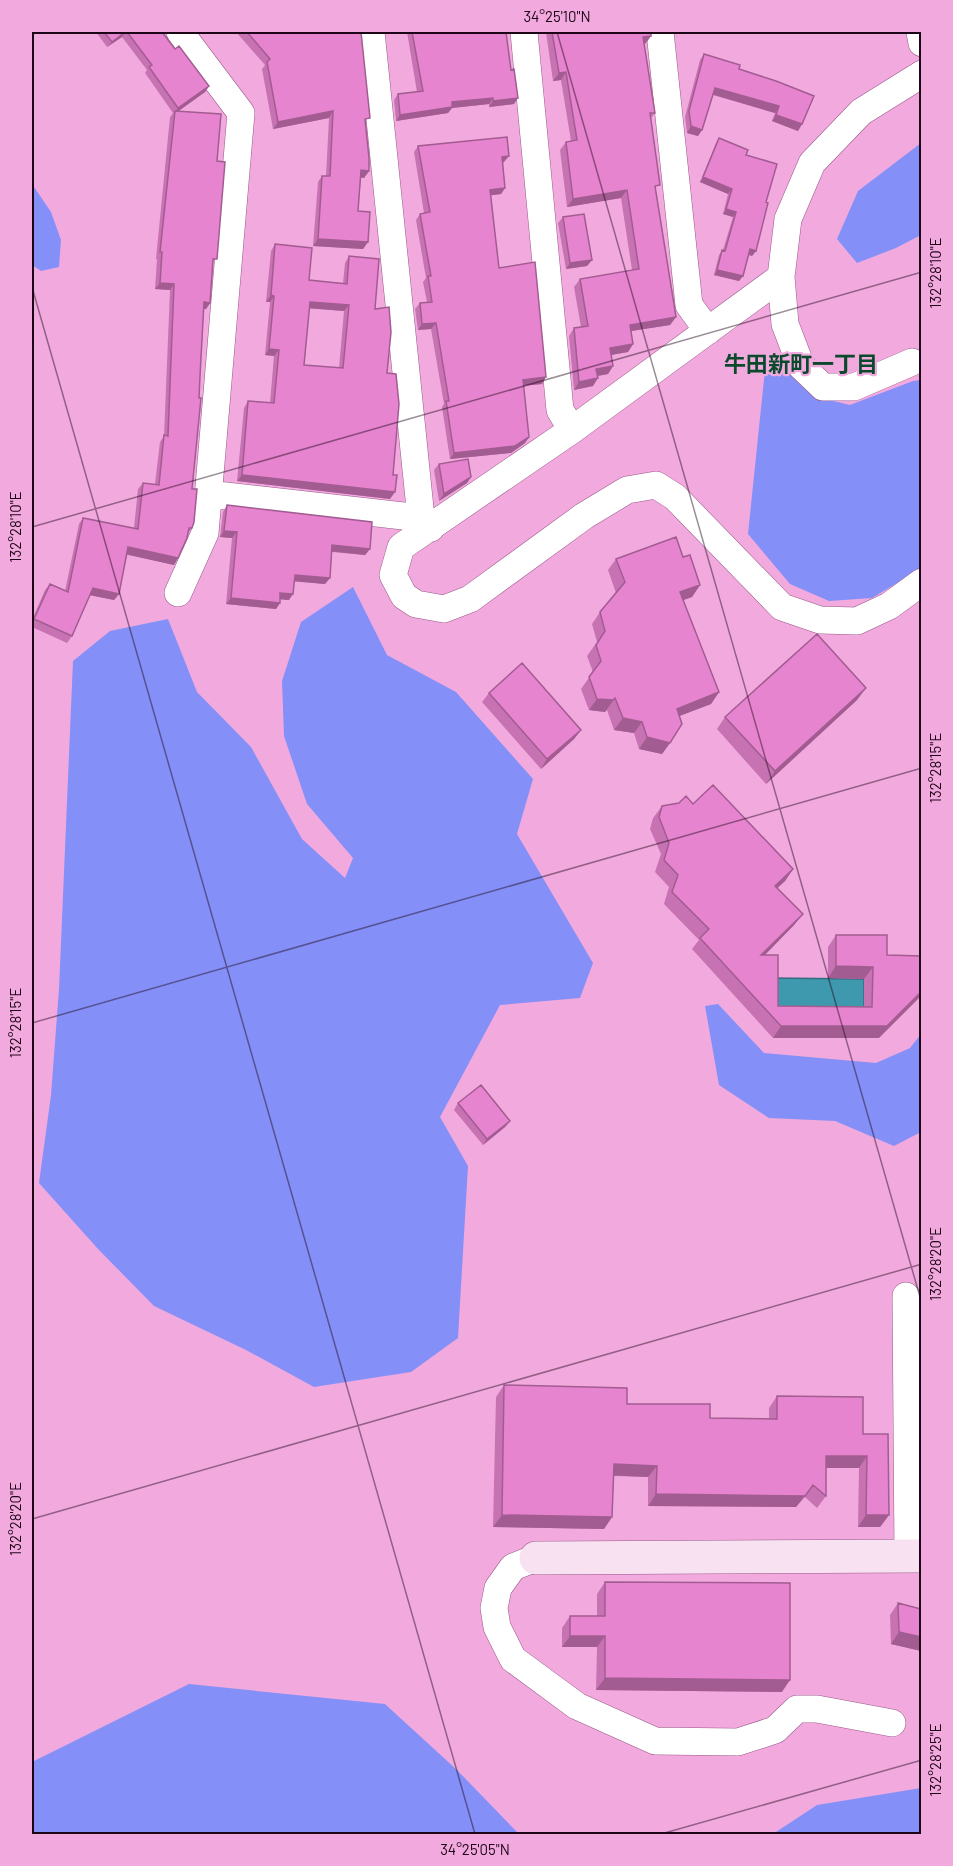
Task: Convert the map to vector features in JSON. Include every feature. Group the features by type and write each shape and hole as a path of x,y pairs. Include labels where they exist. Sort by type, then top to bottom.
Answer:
{"street":[{"path":"178,593 205,533 241,113 180,32"},
{"path":"371,32 426,523"},
{"path":"524,32 560,410 572,430"},
{"path":"660,32 689,304 708,332"},
{"path":"920,32 921,43"},
{"path":"912,362 854,387 823,387 801,366 785,324 782,277 788,219 812,163 861,112 921,74"},
{"path":"782,277 572,430 426,523 401,547 393,575 404,596 416,604 444,609 470,599 584,516 627,490 656,485 675,497 782,607 820,620 857,621 889,606 921,582"},
{"path":"208,494 426,523"},
{"path":"892,1723 817,1709 797,1709 776,1730 738,1742 655,1741 577,1706 513,1659 497,1627 494,1608 498,1588 513,1567 536,1558 915,1556 906,1296"}],"shaded area":[{"path":"921,143 921,235 896,248 857,263 837,239 858,191"},
{"path":"32,184 51,212 61,240 59,267 41,271 32,265"},
{"path":"766,360 790,366 817,397 850,405 921,380 921,569 872,598 829,601 790,584 748,534"},
{"path":"353,587 387,655 456,692 533,779 517,834 593,963 580,998 500,1005 440,1117 468,1166 458,1338 411,1372 314,1387 246,1350 154,1306 98,1249 39,1183 51,1095 59,989 73,661 110,631 168,619 197,692 251,747 302,839 345,878 353,858 307,804 284,736 282,681 301,622"},
{"path":"769,978 864,979 864,1019 769,1018"},
{"path":"718,1004 764,1053 876,1063 910,1048 921,1034 921,1132 894,1146 835,1121 769,1118 719,1085 705,1006"},
{"path":"189,1684 385,1704 457,1770 519,1834 32,1834 32,1762"},
{"path":"921,1788 921,1834 773,1834 817,1805"}],"building":[{"path":"104,32 125,32 112,42"},
{"path":"127,32 162,32 175,49 179,46 209,86 178,108 149,67 152,65"},
{"path":"247,32 361,32 370,118 365,119 369,171 361,170 358,211 370,212 368,242 318,239 322,176 330,176 333,111 278,122 267,62 270,59"},
{"path":"412,32 506,32 511,70 514,69 518,98 452,102 452,107 400,115 398,94 423,91"},
{"path":"552,32 651,32 651,36 643,37 655,113 650,113 660,185 655,186 676,317 630,325 633,344 610,348 613,366 596,369 598,378 579,382 574,328 588,326 580,279 639,269 627,190 573,199 566,142 577,140 566,72 559,73"},
{"path":"704,54 740,65 739,69 814,96 802,124 776,115 779,106 715,88 702,130 691,126 689,111"},
{"path":"175,111 221,114 217,161 225,162 217,259 213,259 210,303 204,302 199,398 201,398 192,489 197,489 194,522 192,528 189,528 178,558 128,547 119,594 93,588 72,636 34,619 50,584 68,592 83,518 138,529 143,483 159,485 164,435 168,436 174,284 160,283 162,252 160,252"},
{"path":"507,137 509,156 502,157 505,188 490,190 499,268 535,262 546,377 523,380 529,437 515,446 454,453 446,401 449,401 436,323 422,324 420,303 432,302 428,276 431,276 420,214 430,212 418,146"},
{"path":"719,138 748,150 746,155 777,164 756,251 750,249 743,276 717,270 736,212 726,209 732,189 703,177"},
{"path":"584,214 592,260 570,263 563,217"},
{"path":"275,244 312,248 309,280 347,284 349,256 379,259 375,309 389,307 391,332 387,373 396,374 399,404 393,475 397,475 395,492 242,475 248,401 274,403 279,350 269,349 274,296 271,295","holes":["310,302 349,305 343,368 304,365"]},
{"path":"468,459 471,477 444,494 439,464"},
{"path":"227,505 372,522 370,549 332,545 330,578 295,575 293,594 280,593 280,603 231,598 237,532 224,531"},
{"path":"676,537 683,557 690,555 700,585 680,592 719,692 677,709 682,724 670,743 647,737 642,722 623,718 615,698 613,700 597,699 589,677 601,661 596,645 605,631 600,612 625,582 616,559"},
{"path":"817,634 866,688 775,771 725,717"},
{"path":"522,663 581,730 547,759 489,693"},
{"path":"713,785 793,869 775,886 803,914 761,955 778,955 778,1006 872,1007 873,967 836,966 836,935 887,935 887,955 921,956 921,992 887,1026 781,1026 700,938 709,929 672,892 678,875 664,860 669,843 659,817 662,806 679,803 686,796 693,804"},
{"path":"481,1085 510,1121 487,1139 458,1103"},
{"path":"504,1385 627,1388 627,1404 710,1404 710,1418 777,1419 777,1396 863,1397 863,1434 888,1434 889,1515 866,1515 867,1456 826,1456 826,1496 813,1485 805,1496 656,1494 657,1466 614,1464 612,1517 502,1515"},
{"path":"605,1582 790,1583 790,1680 605,1678 605,1636 570,1636 570,1616 605,1616"},
{"path":"898,1603 921,1609 921,1637 899,1632"}],"district":[{"name":"牛田新町一丁目","path":"801,364"}]}
